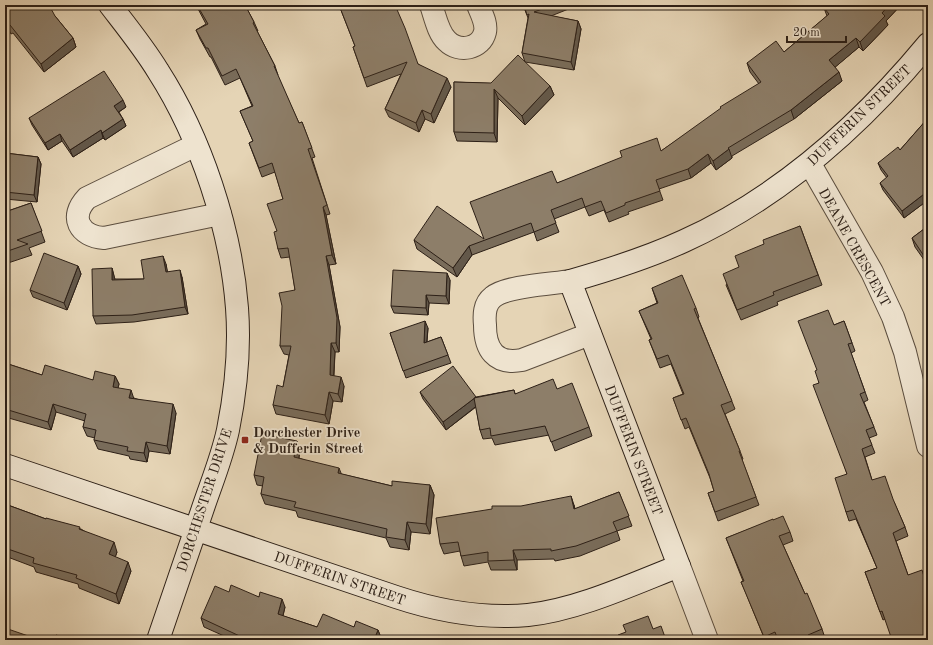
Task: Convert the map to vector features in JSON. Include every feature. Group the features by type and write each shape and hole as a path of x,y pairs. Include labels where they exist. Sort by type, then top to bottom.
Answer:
{"street":[{"name":"DORCHESTER DRIVE","path":"110,5 143,48 173,96 196,145 220,214 230,258 237,309 238,336 235,383 232,408 224,447 158,640"},
{"path":"431,5 442,35 448,42 460,48 467,48 479,42 485,31 478,5"},
{"name":"DUFFERIN STREET","path":"590,334 522,360 516,361 502,359 491,351 485,338 486,305 492,298 503,291 570,281 634,262 686,240 732,216 763,197 810,164 892,87 928,44"},
{"path":"196,145 87,198 79,207 78,219 80,225 89,235 104,238 220,214"},
{"name":"DEANE CRESCENT","path":"810,164 872,272 893,317 905,352 928,446"},
{"name":"DUFFERIN STREET","path":"570,281 707,640"},
{"name":"DUFFERIN STREET","path":"5,465 416,604 459,613 485,616 529,614 563,608 679,566"}],"building":[{"path":"5,5 49,5 55,16 73,38 41,64 10,25 8,26 5,20"},
{"path":"197,5 245,5 275,66 299,123 302,122 312,148 308,149 327,205 323,207 332,255 326,256 337,318 336,343 331,343 330,375 341,377 338,394 329,392 325,415 273,405 277,385 283,387 291,346 280,346 282,306 279,293 295,290 288,248 278,249 274,232 277,231 267,204 283,199 272,163 259,168 249,143 253,141 240,111 253,106 236,69 222,76 208,48 206,48 196,30 208,24"},
{"path":"339,5 395,5 418,64 447,78 431,114 422,110 416,123 385,109 407,62 364,78 353,47 355,46"},
{"path":"524,5 553,5 534,12 578,21 571,62 522,53 529,14 527,15"},
{"path":"827,5 889,5 882,13 885,16 860,42 856,38 829,60 839,72 791,110 728,148 729,149 713,161 708,154 688,169 656,180 660,191 625,203 625,205 606,213 601,201 585,207 582,198 551,210 556,223 534,232 531,223 469,246 453,268 414,240 437,206 484,239 470,202 552,171 557,183 622,157 620,151 657,138 661,151 721,108 720,107 761,82 747,63 776,41 784,52 829,14 824,8"},
{"path":"518,55 550,86 522,116 494,89 494,133 454,132 454,82 491,83"},
{"path":"104,71 123,100 114,106 123,119 102,133 101,130 70,150 60,134 45,143 29,118"},
{"path":"928,118 928,182 926,184 928,186 928,191 902,211 880,183 888,176 878,163 898,147 900,150"},
{"path":"5,153 38,157 34,195 5,192"},
{"path":"31,203 42,231 17,240 28,244 5,252 5,212"},
{"path":"800,226 818,275 773,292 774,295 737,310 723,274 739,267 735,256 764,244 763,240"},
{"path":"928,226 928,253 924,256 912,238"},
{"path":"44,253 78,266 64,303 30,290"},
{"path":"163,256 166,272 180,270 185,307 132,315 93,316 92,269 112,268 112,280 144,279 141,260"},
{"path":"393,270 447,273 446,296 426,295 426,308 391,306"},
{"path":"682,275 696,308 694,309 732,401 721,405 740,451 756,497 715,512 708,493 714,491 709,474 686,418 681,420 673,398 684,394 668,355 657,359 649,340 652,339 639,311 658,303 652,288"},
{"path":"828,310 834,325 844,321 852,343 848,344 865,392 860,394 874,427 866,430 872,445 862,449 872,480 885,476 905,527 893,533 908,575 922,570 928,589 928,640 892,640 882,611 880,612 865,572 877,568 853,510 846,512 835,478 847,474 813,385 819,383 815,371 817,370 798,321"},
{"path":"425,321 424,343 441,337 448,355 403,371 390,333"},
{"path":"5,363 42,375 45,365 93,380 95,371 115,376 113,387 131,390 129,398 173,404 167,446 146,442 144,453 127,451 128,447 94,440 96,430 83,427 86,414 53,404 48,422 5,409"},
{"path":"453,366 476,397 443,422 420,392"},
{"path":"553,379 557,389 572,383 589,427 551,442 545,426 491,436 490,428 480,430 474,398 514,390 515,394"},
{"path":"262,434 297,441 294,457 339,468 338,473 392,486 392,481 430,485 426,524 407,522 405,540 386,537 387,529 294,507 296,502 261,494 264,477 254,475"},
{"path":"619,492 629,516 613,522 617,531 576,546 551,551 551,549 513,550 514,560 488,561 488,552 461,556 458,542 440,544 436,518 492,509 492,506 521,506 571,496 574,509"},
{"path":"5,504 46,519 80,527 79,529 114,542 109,554 128,562 116,594 76,578 77,575 33,563 34,558 5,548"},
{"path":"783,516 790,532 779,536 805,594 807,593 822,629 808,635 810,640 778,640 775,632 764,637 741,582 744,581 726,538"},
{"path":"231,585 259,597 260,592 282,599 278,614 317,627 323,614 354,627 356,621 378,630 374,640 246,640 201,618 215,586 229,592"},
{"path":"648,616 653,629 661,626 666,640 620,640 618,635 626,632 623,625"},
{"path":"5,628 40,640 5,640"},
{"path":"56,635 73,640 55,640"}],"place":[{"name":"Dorchester Drive & Dufferin Street","path":"245,440"}]}
